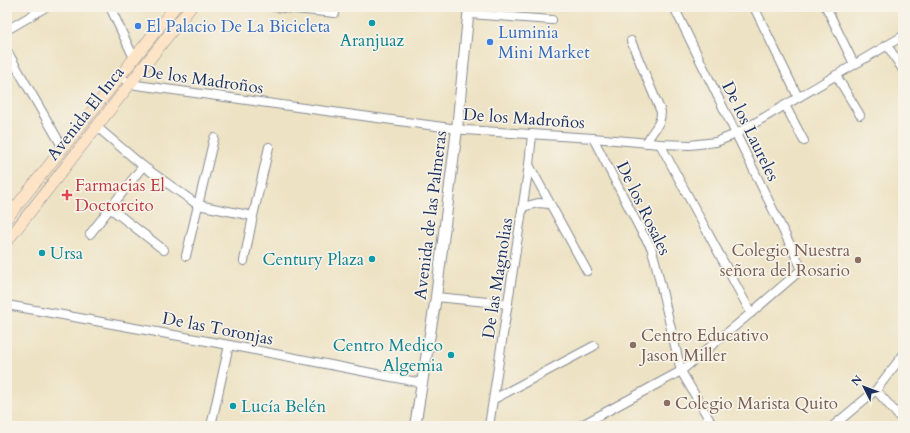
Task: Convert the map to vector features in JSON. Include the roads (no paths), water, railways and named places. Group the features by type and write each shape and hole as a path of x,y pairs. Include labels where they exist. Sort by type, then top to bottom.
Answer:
{"main road":[{"name":"Avenida El Inca","path":"7,218 175,7"},
{"name":"Avenida El Inca","path":"7,241 191,7"}],"street":[{"path":"7,30 46,7"},
{"name":"De los Madroños","path":"110,7 134,58"},
{"path":"275,7 335,13"},
{"name":"De los Laureles","path":"674,7 802,269 751,313"},
{"path":"754,7 798,97"},
{"path":"826,7 854,64"},
{"path":"469,10 552,20"},
{"name":"Avenida de las Palmeras","path":"415,426 436,297 457,129 469,10"},
{"name":"De los Madroños","path":"119,76 129,84 457,129 660,144 702,144 716,142 736,134 903,36"},
{"path":"631,41 661,112 659,124 649,137 647,143"},
{"path":"887,45 903,70"},
{"path":"7,51 63,148"},
{"path":"836,75 860,115"},
{"path":"785,105 804,142"},
{"path":"97,127 143,166 198,205 253,216"},
{"name":"De las Magnolias","path":"489,426 529,165 532,134"},
{"path":"186,256 214,138"},
{"name":"De los Rosales","path":"593,138 641,231 651,247 680,371 713,426"},
{"path":"580,426 680,371 751,313 660,144"},
{"path":"244,262 269,147"},
{"path":"529,165 587,271"},
{"path":"90,234 143,166"},
{"path":"522,207 538,203 550,204"},
{"path":"110,208 164,250"},
{"path":"436,297 508,304"},
{"name":"De las Toronjas","path":"7,305 229,345 422,383"},
{"path":"211,426 229,345"},
{"path":"494,399 594,346"},
{"path":"833,426 876,390 903,355"},
{"path":"876,390 903,421"}],"place":[{"name":"Aranjuaz","path":"372,23"},
{"name":"El Palacio De La Bicicleta","path":"138,26"},
{"name":"Luminia Mini Market","path":"490,42"},
{"name":"Farmacias El Doctorcito","path":"67,195"},
{"name":"Ursa","path":"42,253"},
{"name":"Century Plaza","path":"372,259"},
{"name":"Colegio Nuestra señora del Rosario","path":"858,260"},
{"name":"Centro Educativo Jason Miller","path":"633,345"},
{"name":"Centro Medico Algemia","path":"451,355"},
{"name":"Colegio Marista Quito","path":"667,403"},
{"name":"Lucía Belén","path":"233,406"}]}
